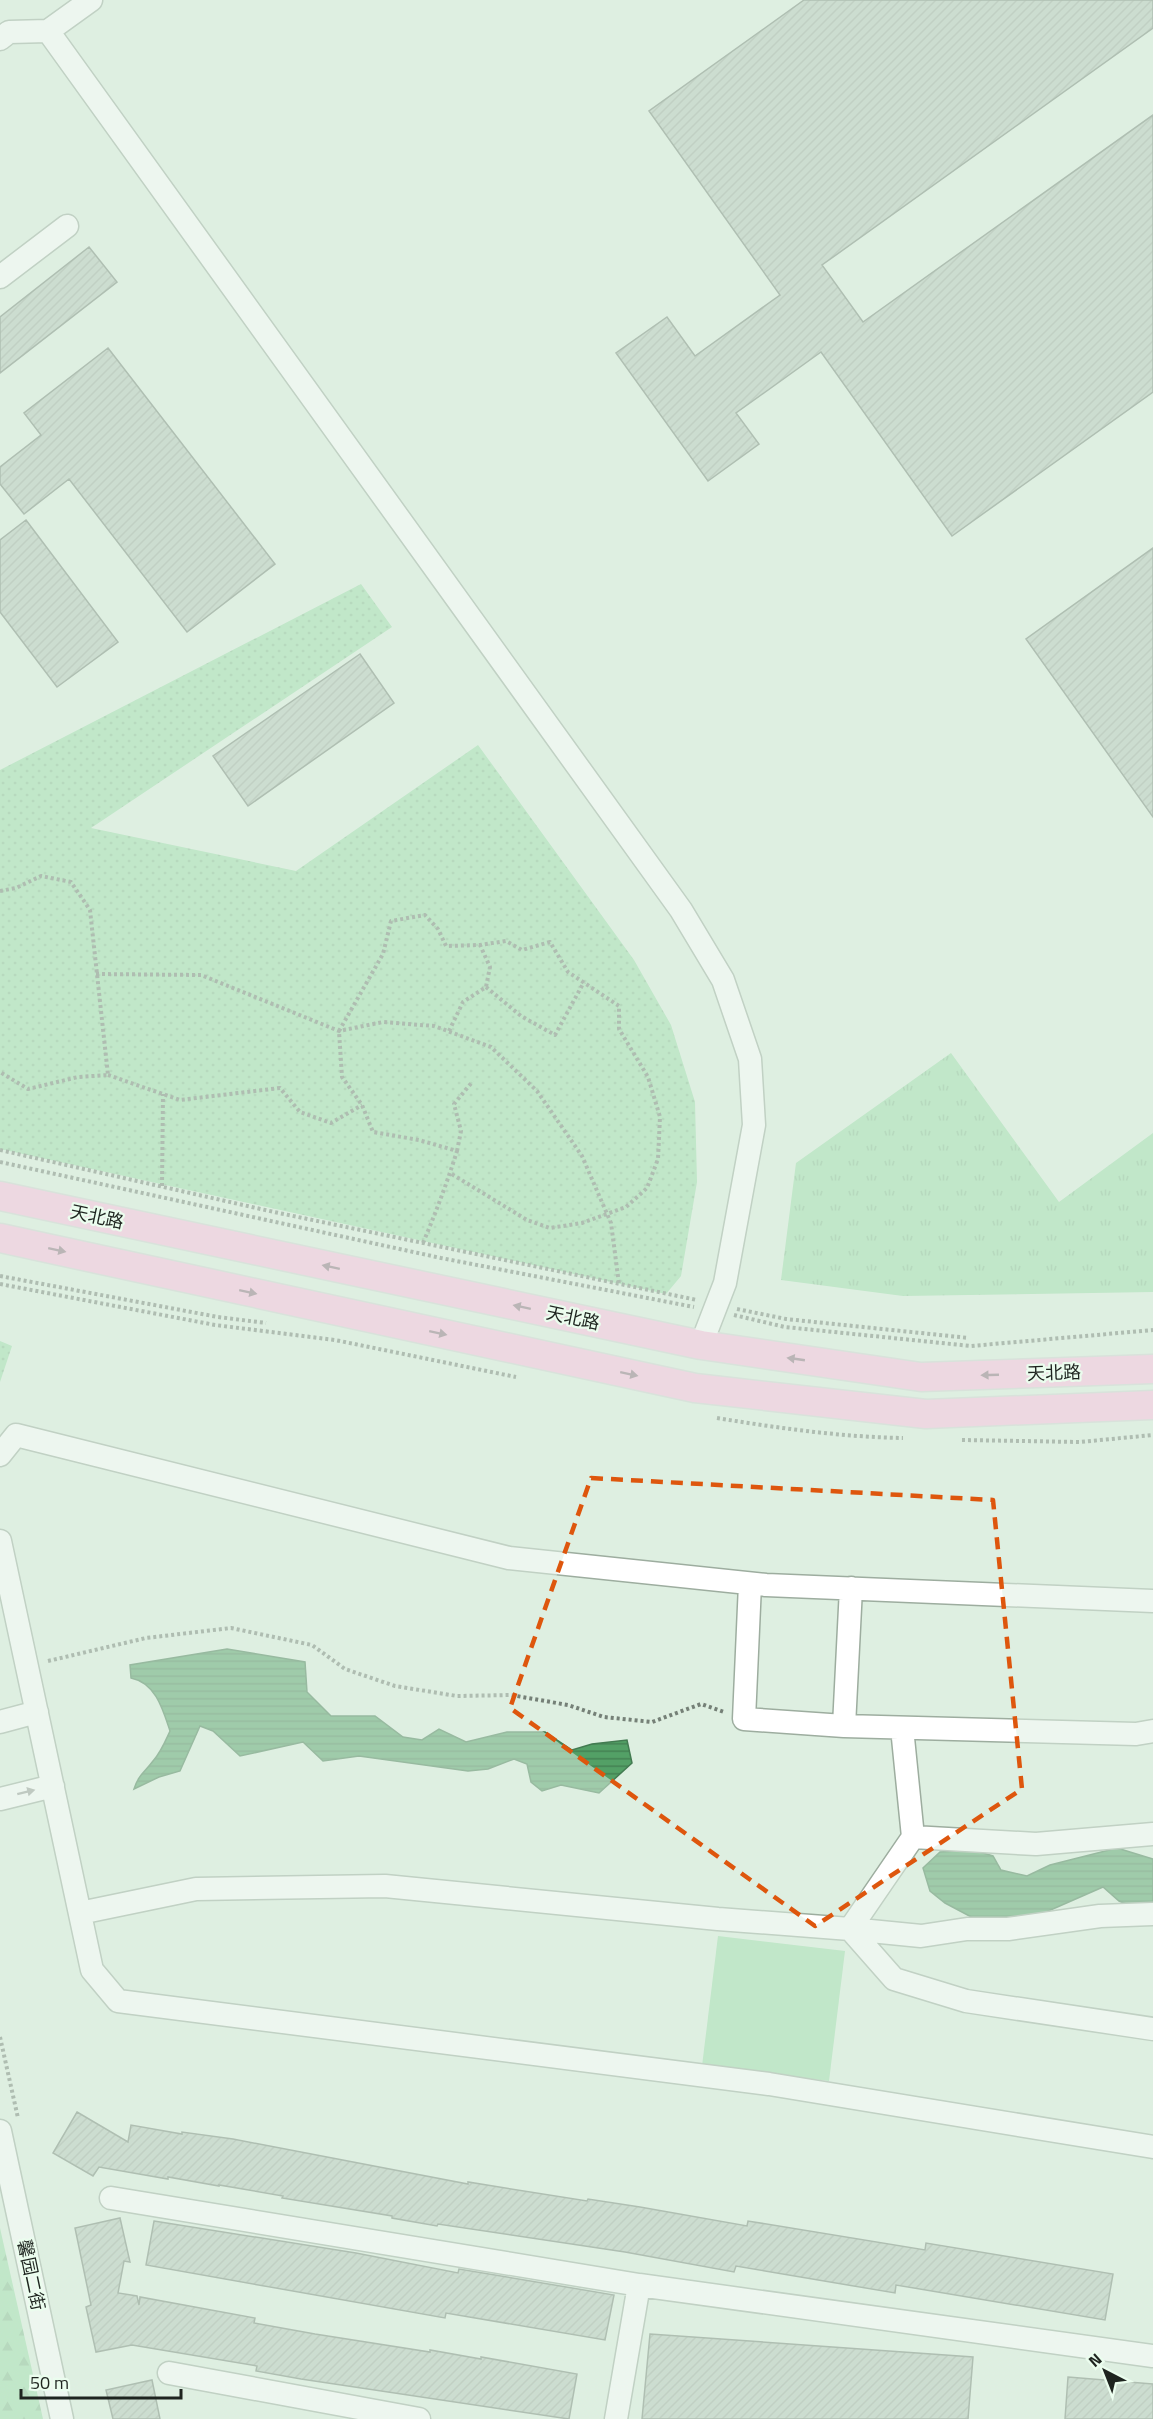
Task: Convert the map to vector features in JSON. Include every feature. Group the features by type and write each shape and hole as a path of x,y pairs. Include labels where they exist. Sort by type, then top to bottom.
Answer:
{"main road":[{"name":"天北路","path":"0,1196 701,1345 921,1377 1153,1369"},
{"name":"天北路","path":"0,1238 695,1388 926,1414 1153,1405"}],"street":[{"path":"0,39 9,32 48,31 91,0"},
{"path":"48,31 674,900 723,980 750,1059 754,1125 736,1231 724,1283 701,1345"},
{"path":"0,277 67,226"},
{"path":"0,1455 16,1435 509,1558 750,1584 1153,1602"},
{"path":"0,1541 92,1970 118,2001 769,2084 1153,2147"},
{"path":"750,1584 744,1719 902,1728 1136,1734 1153,1731"},
{"path":"844,1726 851,1588"},
{"path":"0,1722 37,1712"},
{"path":"850,1929 913,1837 902,1728"},
{"path":"0,1799 52,1786"},
{"path":"913,1837 1036,1844 1153,1834"},
{"path":"80,1913 196,1889 385,1886 718,1919 921,1936 967,1929 1008,1929 1100,1916 1153,1914"},
{"path":"850,1929 894,1979 966,2001 1153,2029"},
{"name":"馨园二街","path":"0,2131 62,2419"},
{"path":"111,2198 639,2285 1153,2356"},
{"path":"616,2419 639,2285"},
{"path":"169,2373 419,2419"}],"path":[{"path":"0,891 15,888 41,876 71,882 90,910 108,1075"},
{"path":"450,1173 527,1220 550,1228 582,1223 626,1207 646,1188 658,1158 660,1117 648,1077 619,1029 619,1006 568,972 550,942 522,950 506,941 480,945 446,946 438,929 425,915 391,921 383,954 339,1031 342,1077 362,1105 373,1132 418,1140 457,1151"},
{"path":"449,1031 463,1002 486,987 489,967 480,945"},
{"path":"96,974 201,975 339,1031 383,1022 434,1026 491,1047 537,1091 582,1156 611,1223 619,1284"},
{"path":"486,987 521,1016 555,1035 584,982"},
{"path":"0,1072 28,1089 78,1077 108,1075 180,1100 280,1088 300,1112 331,1122 362,1105"},
{"path":"423,1243 457,1151 461,1131 454,1104 473,1081"},
{"path":"162,1187 163,1094"},
{"path":"0,1150 162,1187 619,1284 785,1326 970,1346 1153,1330"},
{"path":"0,1162 441,1258 716,1308 786,1319 969,1338"},
{"path":"0,1276 218,1317"},
{"path":"27,1666 146,1638 231,1628 312,1645 345,1669 395,1686 457,1696 511,1695 568,1706 604,1717 652,1722 701,1704 744,1719"}],"highlighted area":[{"path":"591,1478 993,1500 1022,1789 815,1926 510,1708"}],"green space":[{"path":"361,584 392,627 91,828 296,871 478,745 634,960 671,1025 695,1102 697,1182 681,1276 666,1294 0,1149 0,770"},
{"path":"951,1053 1059,1202 1153,1133 1153,1292 903,1296 781,1280 796,1163"},
{"path":"0,1341 12,1346 0,1382"},
{"path":"718,1936 845,1951 829,2081 702,2066"},
{"path":"0,2228 43,2419 0,2419"}],"shaded area":[{"path":"227,1649 305,1662 307,1692 331,1716 375,1716 403,1737 422,1740 439,1729 466,1742 507,1732 545,1732 572,1750 592,1744 627,1740 632,1763 599,1793 561,1785 542,1791 531,1782 527,1764 514,1759 488,1769 468,1771 359,1756 323,1761 303,1742 240,1756 213,1731 200,1726 180,1771 159,1777 134,1789 140,1777 161,1750 170,1731 157,1698 147,1685 131,1678 130,1665"},
{"path":"1117,1848 1153,1859 1153,1912 1151,1914 1119,1901 1103,1887 1037,1916 975,1919 945,1903 930,1891 923,1868 940,1852 973,1850 993,1856 1001,1870 1027,1876 1050,1865"}],"building":[{"path":"804,0 1153,0 1153,28 822,265 863,322 1153,115 1153,392 952,536 821,352 736,413 759,444 708,481 616,353 667,317 695,356 780,295 649,111"},
{"path":"89,247 117,282 0,373 0,317"},
{"path":"108,348 275,564 187,632 69,479 24,514 0,484 0,467 41,435 24,413"},
{"path":"26,520 118,642 57,687 0,612 0,540"},
{"path":"1153,548 1153,817 1026,639"},
{"path":"360,654 394,703 248,806 213,756"},
{"path":"77,2112 128,2142 131,2125 182,2134 182,2132 233,2139 468,2184 468,2182 587,2201 588,2199 747,2226 748,2221 925,2250 926,2243 1113,2274 1105,2320 896,2285 895,2293 736,2266 734,2272 625,2252 438,2224 437,2226 392,2218 392,2216 282,2198 283,2196 99,2167 93,2176 53,2153"},
{"path":"120,2218 130,2262 124,2261 118,2293 137,2296 139,2305 140,2297 255,2318 254,2323 315,2334 430,2352 430,2350 481,2359 481,2357 577,2374 569,2419 301,2379 256,2371 257,2366 132,2345 96,2352 86,2307 91,2305 75,2228"},
{"path":"154,2221 356,2253 458,2273 459,2269 614,2295 605,2340 446,2313 445,2318 146,2265"},
{"path":"650,2334 973,2357 968,2419 642,2419"},
{"path":"1068,2377 1153,2384 1153,2419 1065,2419"},
{"path":"152,2380 160,2419 113,2419 106,2390"}]}
